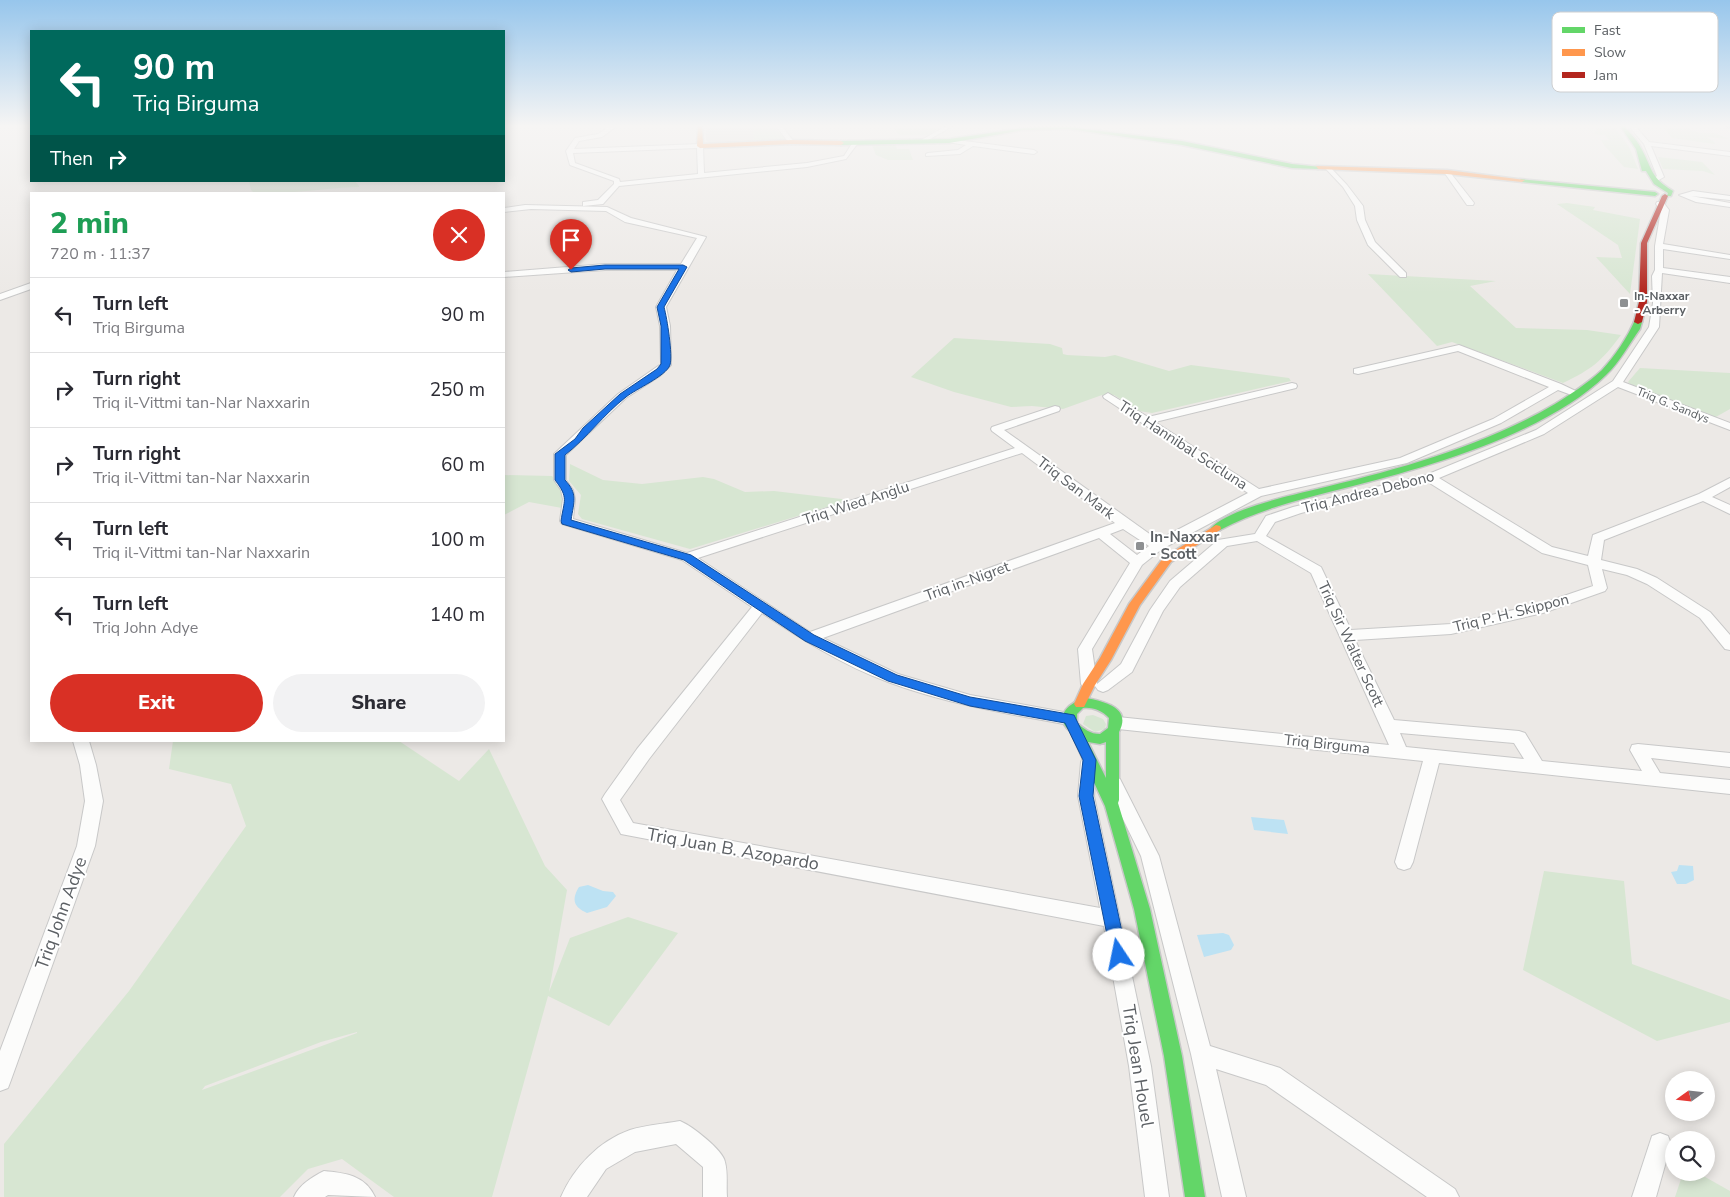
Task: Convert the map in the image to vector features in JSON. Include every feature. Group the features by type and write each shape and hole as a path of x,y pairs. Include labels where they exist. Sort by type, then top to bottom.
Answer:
{"main road":[{"path":"1548,182 1654,193 1650,182"},
{"name":"Triq Andrea Debono","path":"1080,704 1135,604 1167,560 1231,519 1274,503 1414,467 1522,426 1577,394 1601,376 1636,329 1643,302 1644,243 1651,224 1654,193"},
{"name":"Triq Andrea Debono","path":"1105,660 1103,686 1109,709"},
{"path":"1095,703 1109,709 1113,713 1115,729 1099,739 1083,736 1073,725 1070,712 1080,704 1095,703"},
{"name":"Triq Jean Houel","path":"1073,725 1112,806 1144,919 1173,1056 1195,1197"},
{"name":"Triq Jean Houel","path":"1112,806 1115,729"}],"street":[{"path":"505,210 525,207 592,204 603,200 617,184 639,182"},
{"path":"1341,182 1359,206 1361,220 1371,243 1403,274"},
{"path":"1455,182 1470,203"},
{"path":"1654,193 1659,182"},
{"name":"Triq Andrea Debono","path":"1259,537 1270,519 1297,510 1430,478 1540,432 1617,382 1654,327 1657,302 1656,276 1659,270 1659,246 1665,210 1654,193"},
{"path":"1730,198 1693,193 1683,195 1696,200 1730,205"},
{"path":"525,207 607,209 628,220 702,236 697,248 683,267 661,307 665,326 666,365 623,395 586,430 578,441 560,454 560,480 568,490 570,498 566,521 688,557 809,638 892,678 970,701 1073,725"},
{"path":"1659,246 1730,257"},
{"path":"505,274 605,267 683,267"},
{"path":"1659,270 1730,280"},
{"path":"0,297 30,286"},
{"path":"1358,371 1459,348 1577,394"},
{"name":"Triq G. Sandys","path":"1617,382 1730,427"},
{"path":"1146,421 1292,386"},
{"name":"Triq Andrea Debono","path":"1090,684 1085,649 1138,562 1157,546 1257,493 1403,461 1498,421 1557,386"},
{"name":"Triq Hannibal Scicluna","path":"1108,396 1257,493"},
{"path":"996,429 1055,409"},
{"name":"Triq San Mark","path":"996,429 1124,524 1157,546"},
{"name":"Triq Wied Anġlu","path":"688,557 1024,449"},
{"path":"1430,478 1547,550 1594,561 1652,581 1730,629"},
{"name":"Triq P. H. Skippon","path":"1347,635 1451,629 1542,608 1600,588 1594,561 1598,538 1704,497 1730,482"},
{"path":"1704,497 1730,510"},
{"name":"Triq in-Nigret","path":"809,638 1124,524"},
{"name":"Triq San Mark","path":"1101,533 1138,562"},
{"path":"1103,686 1127,668 1157,610 1175,584 1223,543 1259,537"},
{"name":"Triq Sir Walter Scott","path":"1259,537 1316,570 1400,751"},
{"name":"Triq Juan B. Azopardo","path":"760,606 643,754 611,799 627,829 1112,919"},
{"path":"1705,615 1730,645"},
{"name":"Triq Birguma","path":"1388,726 1519,738 1536,767"},
{"name":"Triq Birguma","path":"1115,729 1400,751 1730,787"},
{"name":"Triq John Adye","path":"0,1080 86,846 94,801 88,765 81,742"},
{"path":"1655,780 1638,750 1730,760"},
{"path":"1404,862 1433,756"},
{"name":"Triq Jean Houel","path":"1090,760 1086,796 1140,1066 1157,1197"},
{"name":"Triq Jean Houel","path":"1112,778 1150,856 1202,1054 1234,1197"},
{"path":"1202,1054 1272,1076 1447,1197"},
{"path":"573,1197 598,1161 631,1141 680,1132 714,1162 715,1197"},
{"path":"1644,1197 1660,1144"},
{"path":"306,1197 324,1183 349,1186 363,1197"}],"green space":[{"path":"249,182 356,182 359,186 294,192 253,192"},
{"path":"1567,203 1595,207 1593,210 1640,219 1630,294 1596,257 1622,258 1618,245 1557,204"},
{"path":"1368,274 1496,281 1470,286 1516,328 1587,330 1621,335 1608,352 1595,364 1563,383 1452,342 1437,346"},
{"path":"954,338 1050,344 1062,348 1063,354 1067,355 1105,357 1115,355 1169,371 1191,365 1289,378 1291,381 1152,413 1139,411 1114,395 1102,395 1063,409 1032,406 1011,407 954,392 911,377"},
{"path":"1640,368 1730,373 1730,409 1714,418 1630,384 1628,382"},
{"path":"570,464 603,480 642,484 703,477 714,479 745,492 774,491 850,500 690,549 582,519 578,514 581,495 569,481"},
{"path":"505,475 552,476 565,490 562,508 529,502 505,514"},
{"path":"1093,715 1103,719 1106,724 1105,729 1095,732 1083,724 1086,716"},
{"path":"173,742 400,742 459,781 489,749 545,866 567,890 549,992 570,938 628,917 678,933 609,1026 548,996 492,1197 394,1197 342,1159 308,1169 280,1197 4,1197 4,1144 129,991 246,826 231,784 169,769","holes":["357,1032 202,1090 205,1086 321,1042"]},
{"path":"1544,871 1624,881 1632,964 1730,1000 1730,1022 1657,1041 1523,970"},
{"path":"1680,1181 1712,1181 1730,1191 1730,1197 1675,1197"}],"water":[{"path":"1251,817 1284,820 1288,834 1254,830"},
{"path":"1679,865 1693,866 1694,880 1686,884 1677,884 1671,872 1677,871"},
{"path":"588,885 603,891 613,892 616,896 607,907 587,913 577,906 575,896 579,887"},
{"path":"1223,933 1229,935 1234,945 1231,950 1204,957 1197,935"}],"traffic: fast":[{"path":"1540,182 1655,194"},
{"path":"1655,182 1671,192 1669,195"},
{"path":"1216,528 1246,513 1261,508 1408,468 1477,445 1510,431 1572,397 1599,377 1619,354 1636,329 1638,322"},
{"path":"1087,703 1101,706 1113,713 1116,722 1113,731 1109,735 1095,739 1082,734 1071,725 1070,712 1080,704 1087,703"},
{"path":"1076,731 1112,806 1142,909 1173,1056 1195,1197"},
{"path":"1112,800 1113,734"}],"traffic: slow":[{"path":"1080,704 1089,684 1105,660 1135,604 1167,560 1216,528"}],"traffic: jam":[{"path":"1638,322 1643,302 1644,243 1665,196"}],"place":[{"name":"In-Naxxar - Arberry","path":"1624,303"},
{"name":"In-Naxxar - Scott","path":"1140,546"}],"route":[{"path":"571,270 605,267 683,267 661,307 665,326 666,365 623,395 586,430 578,441 560,454 560,480 568,490 570,498 566,521 688,557 809,638 892,678 970,701 1069,718 1090,760 1086,796 1119,955"}]}
